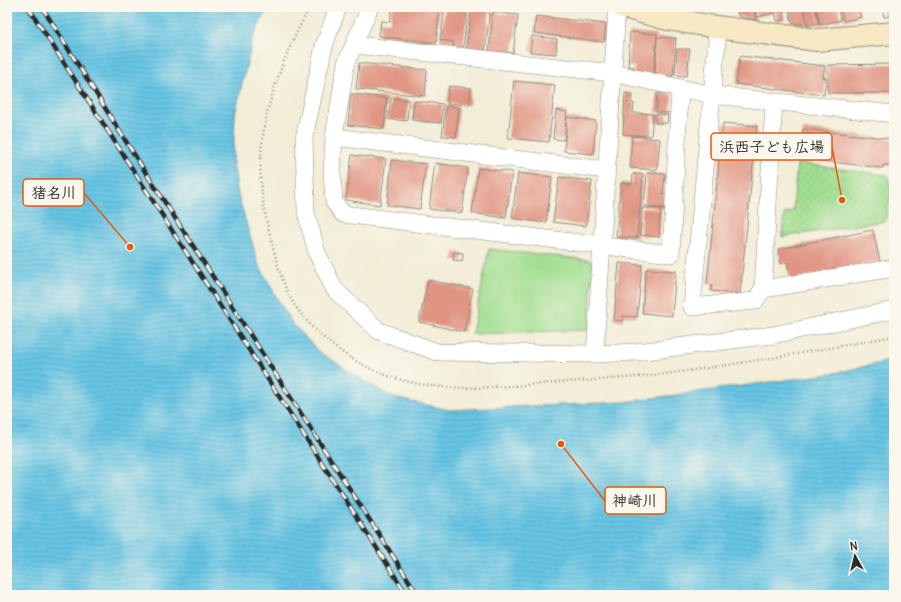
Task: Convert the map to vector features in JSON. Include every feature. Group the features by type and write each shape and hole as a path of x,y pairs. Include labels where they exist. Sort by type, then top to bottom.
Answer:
{"street":[{"path":"338,7 324,46 304,138 306,212 317,253 335,290 379,331 437,352 595,354 637,352 773,335 894,310"},
{"path":"370,7 346,63 334,137 332,173 334,202 344,214 671,254 680,89"},
{"path":"595,354 617,7"},
{"path":"623,7 667,19 817,40 894,33"},
{"path":"716,27 717,41 692,307 755,301 763,289 774,102"},
{"path":"355,45 612,73 712,95 894,114"},
{"path":"334,137 606,170"},
{"path":"763,289 894,268"}],"path":[{"path":"310,7 281,67 265,123 262,149 261,182 266,220 277,263 292,300 314,330 346,355 383,374 426,386 468,389 654,375 809,352 894,336"}],"green space":[{"path":"797,163 887,175 892,190 885,221 782,237 784,214 793,211"},
{"path":"489,249 589,260 593,263 589,330 472,334"}],"water":[{"path":"7,7 268,7 253,37 235,114 233,162 238,195 258,263 292,323 318,351 359,378 394,398 449,410 624,402 830,374 894,360 894,595 7,595"}],"building":[{"path":"392,7 440,7 436,43 379,36 381,21 390,22"},
{"path":"445,7 468,7 463,49 453,47 454,42 440,40"},
{"path":"736,7 753,7 756,20 738,16"},
{"path":"754,7 772,7 774,13 757,17"},
{"path":"774,7 788,7 788,10 783,11 785,20 777,21"},
{"path":"788,7 803,7 807,25 792,23"},
{"path":"803,7 815,7 819,23 808,26"},
{"path":"816,7 838,7 841,20 820,25"},
{"path":"840,7 858,7 861,17 844,21"},
{"path":"882,7 894,7 894,16 884,17"},
{"path":"471,9 490,11 485,52 466,50"},
{"path":"493,12 518,15 513,53 489,51"},
{"path":"536,16 606,24 604,42 534,33"},
{"path":"630,32 657,34 654,75 633,74 634,67 628,66"},
{"path":"532,36 557,39 556,54 530,52"},
{"path":"657,37 676,38 673,76 655,75"},
{"path":"677,49 690,49 687,76 675,75"},
{"path":"740,56 825,66 823,77 826,78 824,95 736,84"},
{"path":"359,63 427,70 425,96 356,89"},
{"path":"894,64 894,93 828,93 828,65"},
{"path":"514,81 555,85 549,142 508,138"},
{"path":"449,86 471,88 469,105 447,103"},
{"path":"625,93 632,94 631,103 634,103 633,113 653,114 651,136 623,134"},
{"path":"657,93 672,94 671,113 656,112"},
{"path":"351,94 387,98 384,129 348,125"},
{"path":"391,98 409,100 407,121 388,119"},
{"path":"414,101 443,104 441,123 412,120"},
{"path":"446,105 459,107 456,137 442,136"},
{"path":"556,110 567,112 564,140 553,139"},
{"path":"655,114 668,115 667,123 655,123"},
{"path":"567,117 596,121 593,154 564,151"},
{"path":"723,123 757,126 740,294 711,291 712,285 707,284"},
{"path":"803,129 894,139 894,166 883,165 883,168 805,159 807,145 801,145"},
{"path":"632,136 660,139 657,170 630,168"},
{"path":"352,155 386,159 380,205 346,200"},
{"path":"392,160 426,164 420,209 387,205"},
{"path":"435,163 468,168 462,213 429,209"},
{"path":"478,168 512,172 506,218 472,213"},
{"path":"518,173 552,177 546,223 512,218"},
{"path":"647,173 665,174 663,194 669,195 667,209 644,206"},
{"path":"633,174 643,174 637,238 616,237 621,183 632,184"},
{"path":"559,177 592,181 586,226 553,222"},
{"path":"642,208 661,209 659,237 640,235"},
{"path":"873,230 880,262 791,280 787,262 781,264 778,249"},
{"path":"454,252 463,253 462,261 453,260"},
{"path":"619,263 642,265 637,317 623,316 623,321 614,320"},
{"path":"646,269 676,271 672,316 642,313"},
{"path":"428,280 473,289 464,332 419,322"}],"railway":[{"path":"28,7 407,595"},
{"path":"42,7 137,159 418,595"}],"place":[{"name":"浜西子ども広場","path":"842,200"},
{"name":"猪名川","path":"130,247"},
{"name":"神崎川","path":"561,444"}]}
